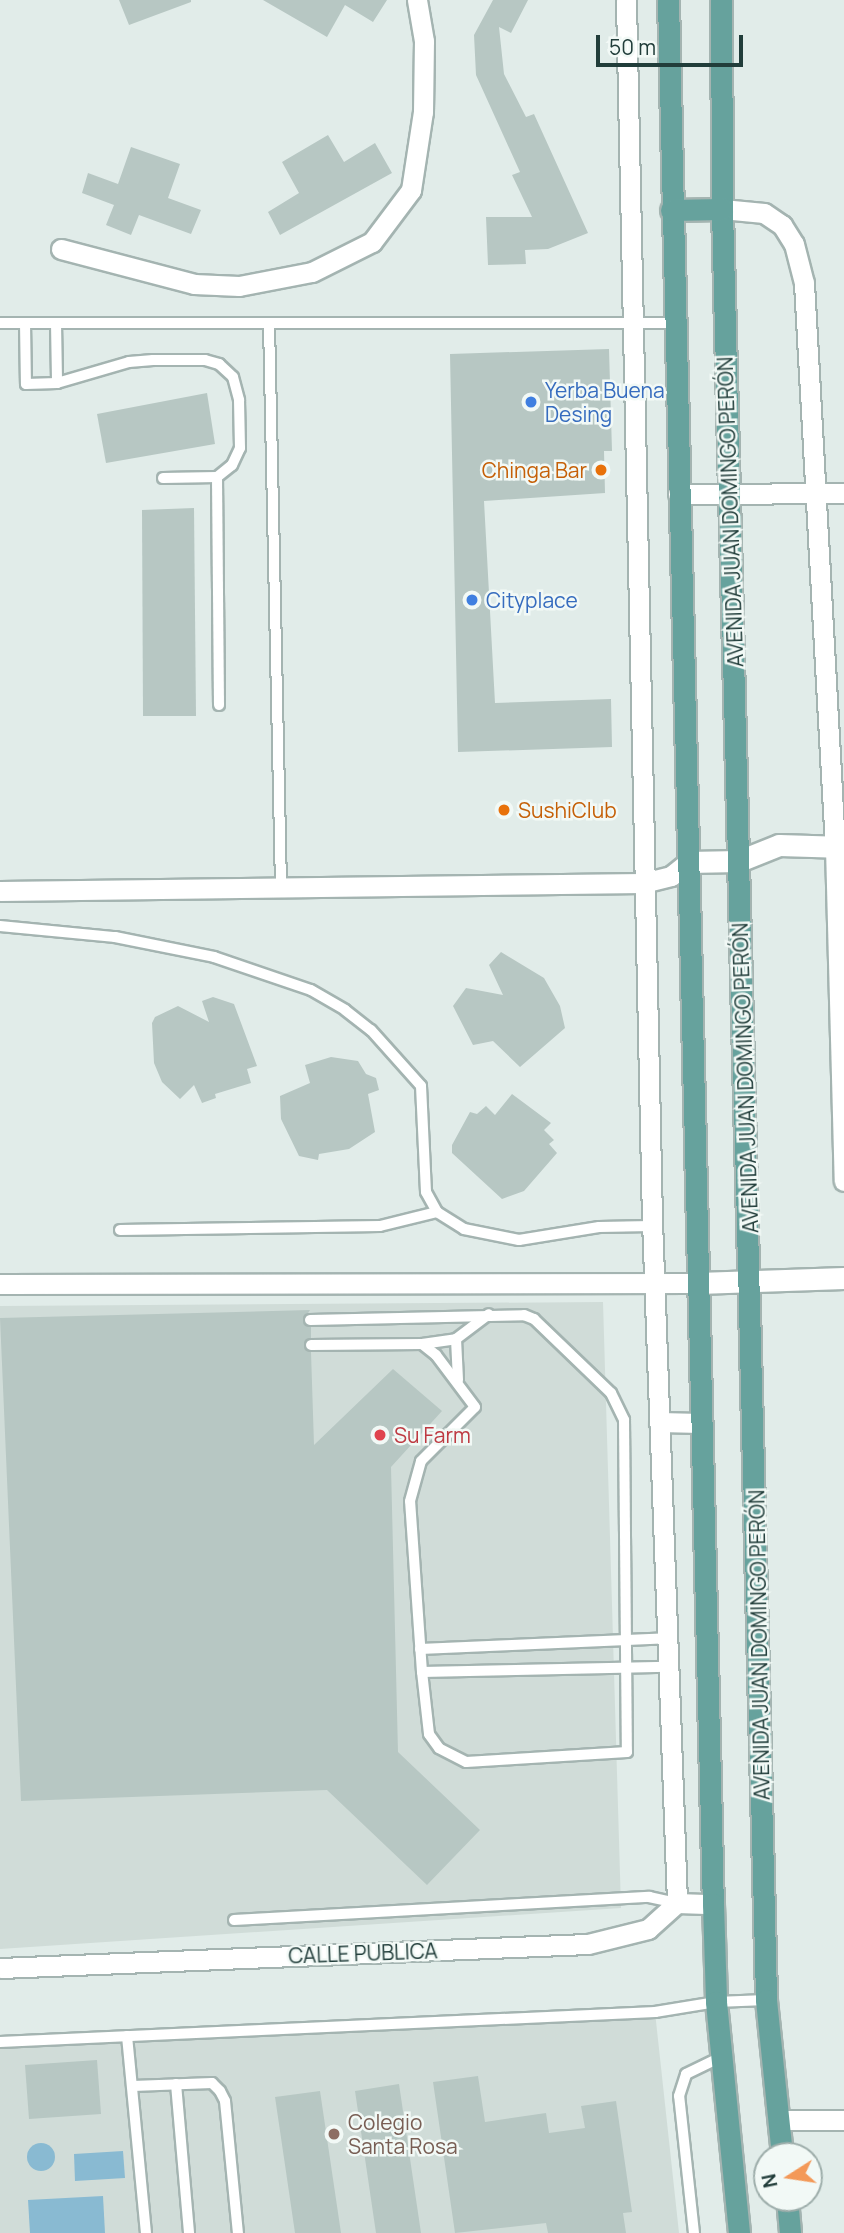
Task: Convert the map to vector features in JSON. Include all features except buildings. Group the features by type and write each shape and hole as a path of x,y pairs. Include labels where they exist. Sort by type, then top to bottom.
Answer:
{"main road":[{"path":"668,0 716,2002 739,2233"},
{"name":"AVENIDA JUAN DOMINGO PERÓN","path":"721,0 722,209 751,1281 766,2000 781,2142"},
{"path":"671,209 722,209"},
{"path":"788,2212 790,2233"}],"street":[{"path":"61,248 194,284 239,286 312,272 372,242 411,190 423,112 424,41 417,0"},
{"path":"626,0 652,1226 677,1903 713,1904"},
{"path":"722,209 764,213 782,225 801,263 840,847 844,1181"},
{"path":"678,494 844,493"},
{"path":"0,891 643,883 671,876 688,862 738,861 779,845 840,847"},
{"path":"0,1284 698,1283 844,1278"},
{"path":"659,1422 701,1423"},
{"name":"CALLE PUBLICA","path":"0,1968 588,1944 648,1929 677,1903"},
{"path":"779,2120 844,2120"}],"lane":[{"path":"0,323 674,323"},
{"path":"25,323 26,384 57,383 129,362 205,360 219,364 233,377 239,400 240,448 232,465 217,477 163,478"},
{"path":"56,323 57,383"},
{"path":"269,323 281,888"},
{"path":"217,477 219,705"},
{"path":"0,926 116,937 214,957 311,990 345,1010 371,1030 421,1086 425,1111 422,1172 426,1192 437,1212 464,1230 519,1240 599,1227 652,1226"},
{"path":"120,1230 380,1226 437,1212"},
{"path":"311,1345 422,1344 456,1339 489,1314"},
{"path":"310,1320 489,1314 534,1319 620,1405 624,1434 627,1752 466,1762 451,1758 429,1734 410,1502 421,1461 475,1407 422,1344"},
{"path":"456,1339 458,1384"},
{"path":"420,1649 667,1638"},
{"path":"422,1672 668,1667"},
{"path":"234,1920 649,1897 677,1903"},
{"path":"0,2042 655,2012 716,2002 766,2000"},
{"path":"127,2036 146,2233"},
{"path":"694,2233 679,2096 686,2074 722,2057"},
{"path":"133,2086 212,2083 225,2101 238,2233"},
{"path":"176,2084 189,2233"}],"shaded area":[{"path":"603,1302 621,1908 0,1949 0,1306"},
{"name":"Colegio Santa Rosa","path":"655,2012 679,2233 0,2233 0,2035"}],"water":[{"path":"41,2143 51,2147 55,2157 51,2167 41,2171 31,2167 27,2157 31,2147"},
{"path":"123,2151 125,2178 75,2181 74,2154"},
{"path":"103,2196 105,2233 30,2233 28,2200"}],"place":[{"name":"Yerba Buena Desing","path":"531,402"},
{"name":"Chinga Bar","path":"601,470"},
{"name":"Cityplace","path":"472,600"},
{"name":"SushiClub","path":"504,810"},
{"name":"Su Farm","path":"380,1435"},
{"name":"Colegio Santa Rosa","path":"334,2134"}]}
